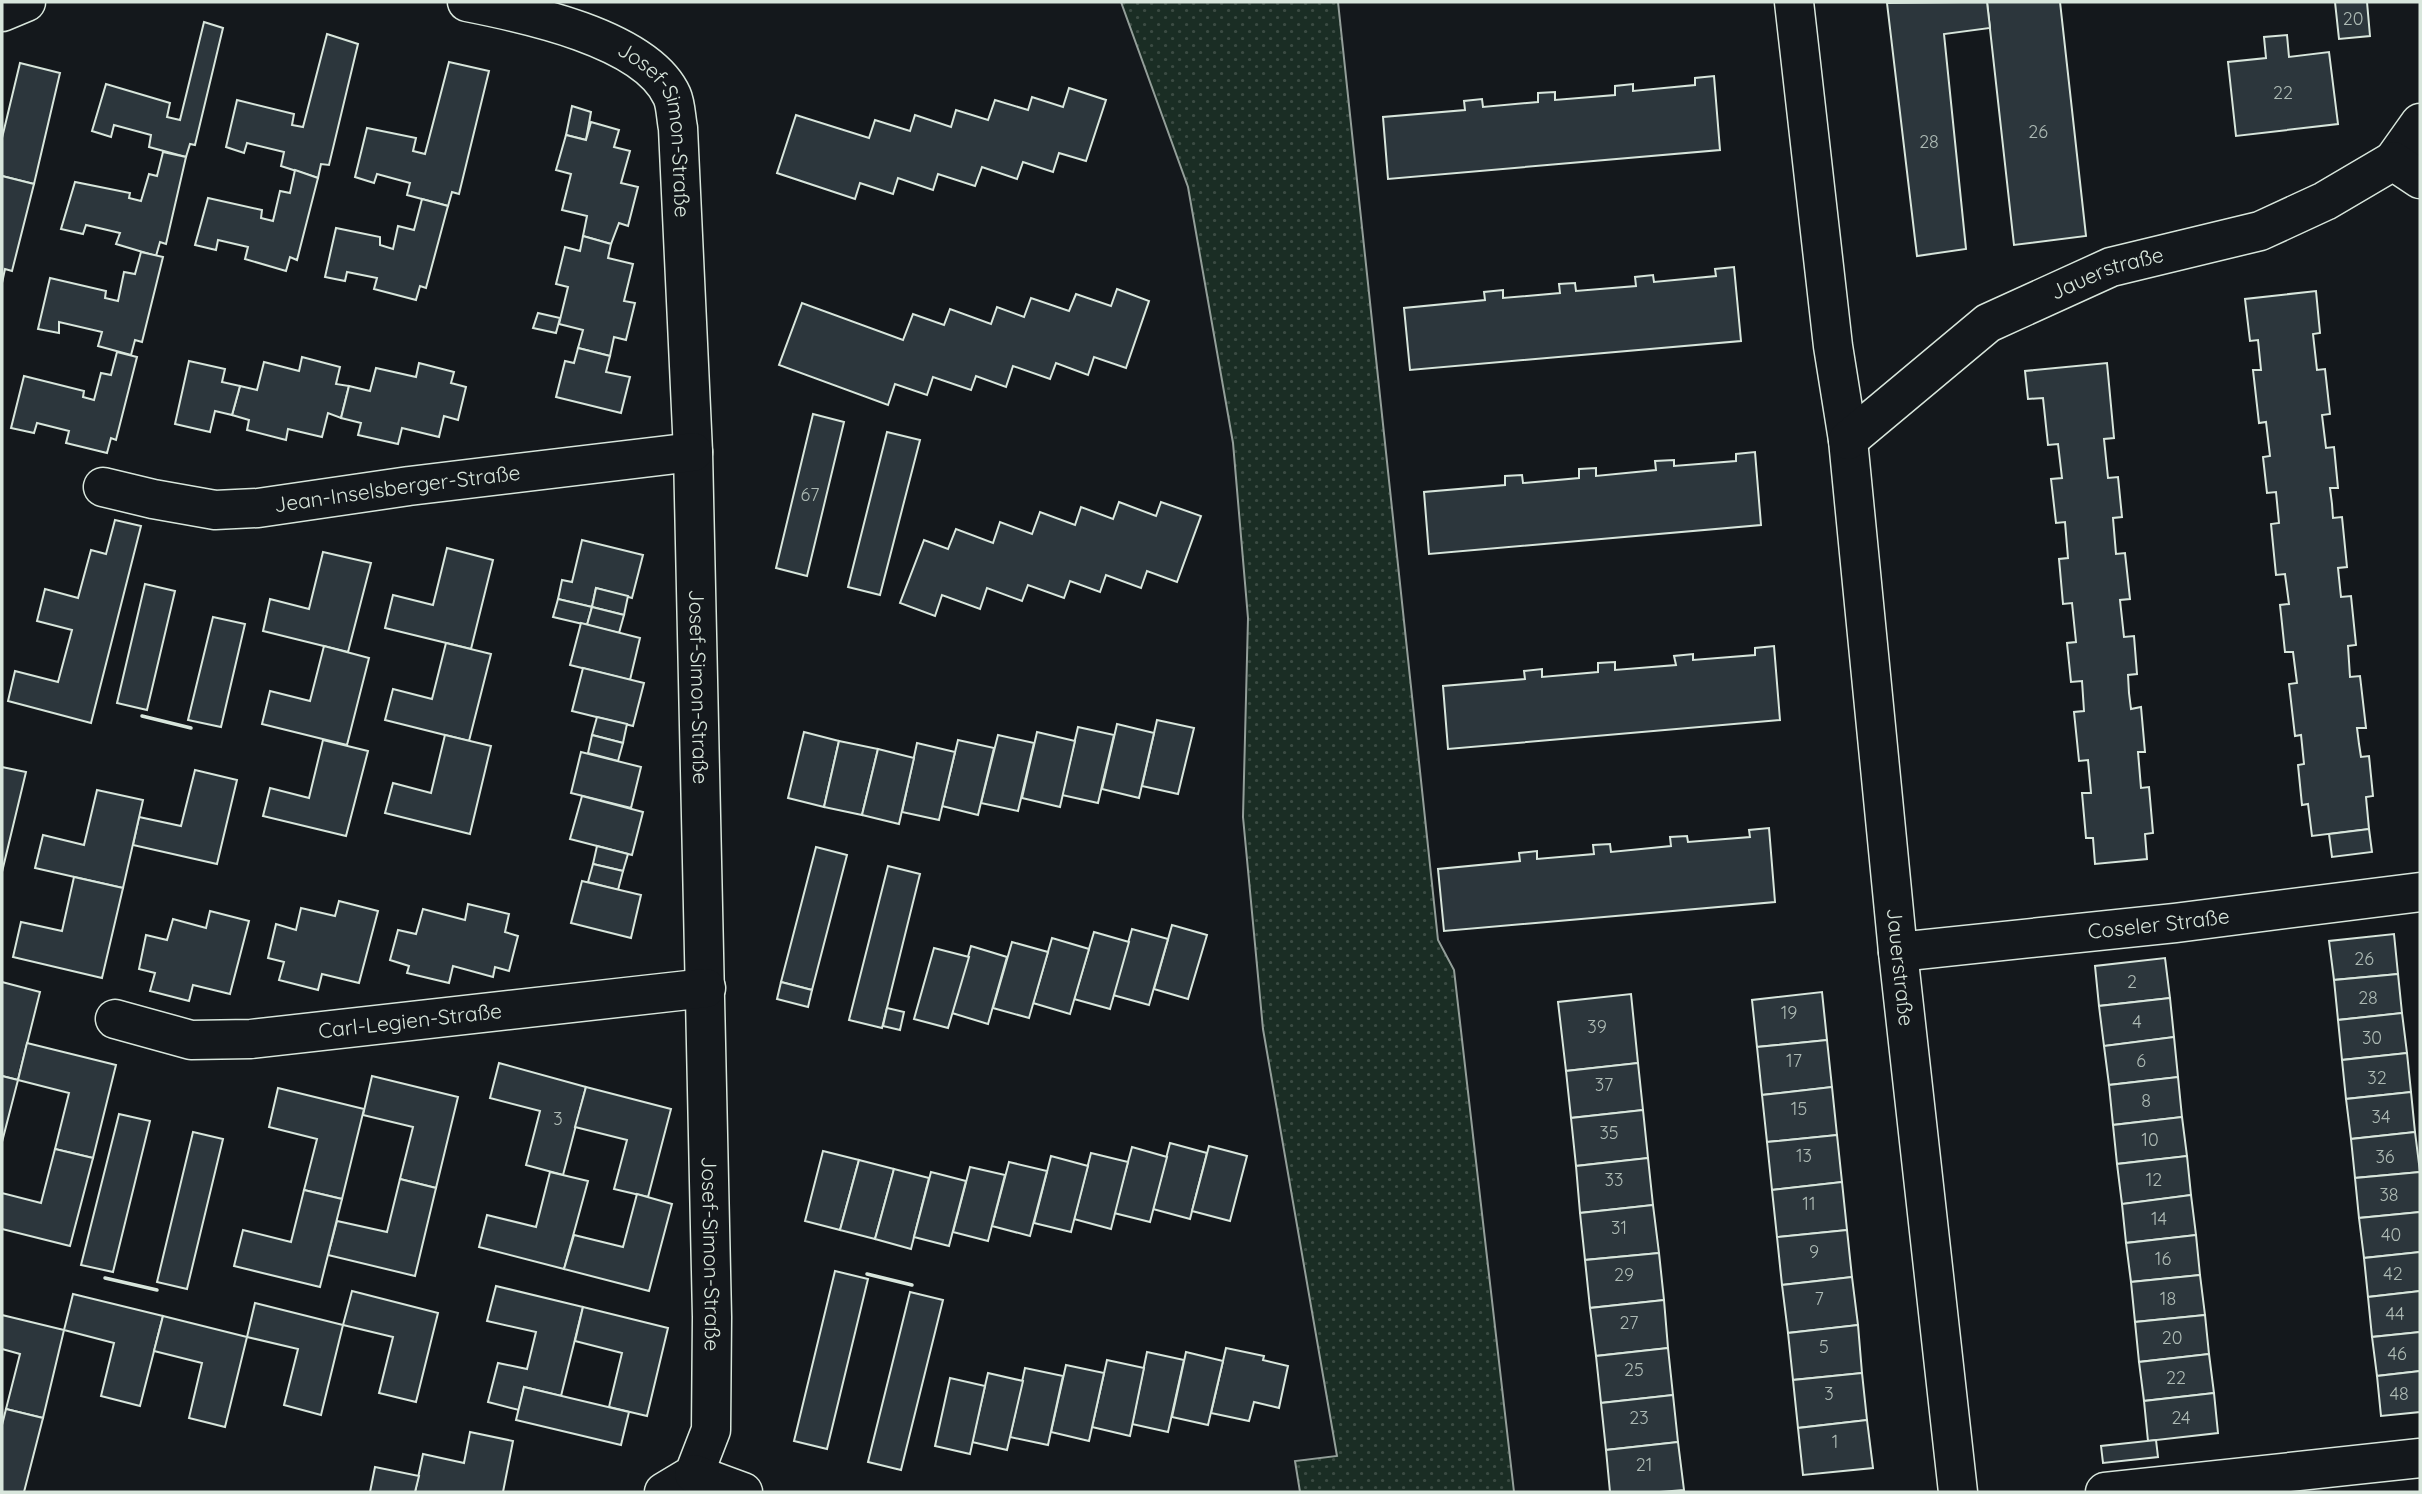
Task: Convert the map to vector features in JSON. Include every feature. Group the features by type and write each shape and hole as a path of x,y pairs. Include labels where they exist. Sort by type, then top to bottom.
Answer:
{"street":[{"path":"2,12 26,2"},
{"name":"Josef-Simon-Straße","path":"467,2 508,10 580,31 619,48 655,72 673,97 678,128 693,452 712,1317 711,1430 679,1483"},
{"name":"Jauerstraße","path":"1794,2 1831,333 1848,440 1898,952 1958,1492"},
{"name":"Jauerstraße","path":"1848,440 1988,323 2111,267 2260,231 2325,201 2407,170 2420,124"},
{"name":"Jean-Inselsberger-Straße","path":"103,487 215,510 258,508 409,486 693,452"},
{"name":"Coseler Straße","path":"1898,952 2175,923 2420,892"},
{"name":"Carl-Legien-Straße","path":"115,1019 191,1040 251,1038 706,988"},
{"path":"2105,1492 2420,1458"},
{"path":"679,1483 743,1492"}],"green space":[{"path":"1121,2 1338,2 1438,940 1454,970 1514,1492 1300,1492 1295,1461 1337,1456 1263,1029 1243,817 1248,618 1233,443 1188,187"}],"building":[{"path":"1987,2 2060,2 2086,236 2014,245"},
{"path":"1987,2 1990,28 1944,34 1966,249 1917,256 1887,3"},
{"path":"2335,2 2367,2 2370,36 2339,39"},
{"path":"204,22 223,28 195,145 190,144 186,157 149,147 151,135 114,125 111,137 92,131 106,84 170,103 167,117 180,120"},
{"path":"327,34 358,44 329,165 321,164 318,178 281,166 284,152 247,143 244,153 226,147 237,100 294,114 292,125 303,127"},
{"path":"2287,35 2289,57 2329,52 2338,124 2236,136 2228,62 2266,58 2264,37"},
{"path":"449,62 489,71 459,194 452,192 448,206 407,195 410,183 377,174 374,183 355,177 367,128 416,138 413,151 425,154"},
{"path":"20,63 60,73 34,184 2,176 2,138"},
{"path":"1714,76 1720,150 1388,179 1383,117 1465,110 1464,101 1482,99 1483,107 1538,102 1538,93 1555,92 1555,100 1615,95 1615,86 1633,84 1633,91 1695,85 1695,78"},
{"path":"1069,88 1106,100 1086,161 1059,153 1053,172 1023,162 1017,179 982,167 975,186 938,174 933,190 898,178 893,194 860,183 855,199 777,173 796,115 869,138 875,120 910,131 915,115 951,127 956,110 988,120 995,100 1028,110 1032,97 1063,107"},
{"path":"572,106 591,112 586,140 566,135"},
{"path":"591,122 619,130 614,147 630,151 621,183 638,187 628,226 619,223 611,244 583,236 587,216 562,210 571,174 556,170 566,135 586,140"},
{"path":"163,152 186,157 166,244 160,242 156,256 116,244 120,233 86,225 83,234 61,229 75,182 130,193 129,198 141,201 149,174 157,176"},
{"path":"295,170 318,178 297,260 290,257 286,271 245,259 248,247 218,240 216,250 195,245 208,198 262,210 261,218 273,221 280,191 290,193"},
{"path":"2,176 34,184 12,271 5,269 2,283"},
{"path":"422,199 448,206 426,288 420,286 416,300 374,289 377,278 347,272 345,281 325,277 336,228 380,237 380,245 393,249 398,226 414,230"},
{"path":"583,236 611,244 608,258 633,264 624,301 635,303 626,340 614,337 610,356 578,348 583,330 559,324 568,287 556,284 565,247 580,251"},
{"path":"141,252 163,257 142,342 135,340 131,355 98,346 102,332 59,322 59,333 38,329 50,278 106,291 105,298 118,301 124,272 135,274"},
{"path":"1734,267 1741,341 1410,370 1404,308 1485,300 1484,292 1503,290 1503,298 1560,293 1559,284 1575,283 1576,291 1636,286 1635,277 1653,275 1654,282 1716,276 1715,269"},
{"path":"1117,289 1149,301 1126,368 1094,357 1088,375 1056,363 1050,379 1013,366 1006,387 976,376 971,390 933,377 927,395 895,384 888,405 779,365 802,303 903,340 913,314 944,325 950,309 991,324 997,307 1024,317 1031,298 1069,311 1076,294 1111,306"},
{"path":"2316,291 2320,333 2313,334 2317,370 2325,369 2330,414 2322,415 2326,448 2334,447 2338,488 2330,488 2333,518 2342,517 2347,567 2338,568 2341,597 2351,596 2356,645 2348,646 2350,677 2360,676 2366,728 2357,728 2361,757 2369,756 2373,796 2366,797 2369,829 2312,836 2308,804 2302,805 2298,765 2304,764 2301,735 2295,736 2289,684 2297,683 2293,652 2285,652 2280,605 2289,604 2285,574 2276,575 2271,524 2279,523 2276,492 2267,493 2263,457 2270,456 2266,422 2259,423 2253,370 2261,370 2258,340 2250,341 2245,299"},
{"path":"538,313 560,318 556,333 533,328"},
{"path":"578,348 610,356 606,372 630,377 621,413 556,397 565,361 574,363"},
{"path":"117,352 137,357 116,440 111,438 107,453 66,443 69,431 37,423 34,433 11,428 24,376 84,391 83,397 94,400 101,373 111,375"},
{"path":"302,357 340,367 336,384 349,386 341,418 328,413 322,437 288,429 286,440 247,430 249,420 232,415 240,386 257,390 264,362 299,371"},
{"path":"189,361 225,369 222,382 240,386 232,415 215,411 210,432 175,424"},
{"path":"419,363 454,372 451,383 466,387 458,420 444,416 439,437 402,428 398,444 358,435 361,423 341,418 349,386 370,391 376,368 416,377"},
{"path":"2107,363 2114,438 2104,439 2108,478 2118,477 2122,517 2113,518 2116,554 2125,553 2130,599 2120,600 2124,637 2134,636 2137,674 2128,675 2129,693 2131,709 2141,707 2145,752 2138,752 2141,788 2149,787 2153,833 2145,834 2147,859 2095,864 2093,838 2086,838 2082,793 2091,793 2088,760 2079,761 2074,712 2084,711 2082,681 2071,682 2067,643 2076,642 2072,603 2063,604 2059,559 2068,558 2065,522 2056,523 2051,479 2062,478 2058,444 2048,445 2043,398 2028,399 2025,371"},
{"path":"813,414 844,422 807,576 776,568"},
{"path":"887,432 920,440 880,595 848,587"},
{"path":"1755,452 1761,525 1429,554 1424,492 1505,485 1505,476 1522,475 1523,483 1579,478 1579,469 1596,468 1596,476 1656,470 1655,461 1674,460 1674,466 1736,461 1736,454"},
{"path":"1119,502 1156,516 1161,502 1201,516 1177,582 1147,571 1141,588 1106,575 1100,592 1070,581 1064,598 1028,585 1022,601 987,588 980,609 942,595 935,616 900,603 924,540 948,549 956,529 993,543 1000,522 1032,534 1040,512 1075,525 1081,507 1113,519"},
{"path":"115,520 141,526 91,723 8,701 15,671 58,682 72,630 37,621 45,589 78,598 91,550 106,554"},
{"path":"582,540 643,555 632,598 596,588 592,607 558,599 562,580 572,582"},
{"path":"447,548 493,560 471,649 385,628 393,595 433,605"},
{"path":"323,552 371,563 348,652 263,631 270,599 309,609"},
{"path":"145,584 175,591 147,710 117,703"},
{"path":"596,588 628,596 624,615 592,607"},
{"path":"558,599 592,607 587,625 553,617"},
{"path":"592,607 624,615 619,633 587,625"},
{"path":"213,617 245,624 221,727 188,720"},
{"path":"581,623 640,638 630,680 570,665"},
{"path":"446,643 491,654 469,741 385,720 393,689 432,699"},
{"path":"324,646 369,658 347,745 262,724 270,691 310,701"},
{"path":"1774,646 1780,720 1448,749 1443,686 1525,679 1524,671 1542,669 1542,677 1598,672 1598,663 1615,662 1615,670 1676,665 1674,656 1693,654 1693,660 1755,655 1755,648"},
{"path":"583,668 644,683 633,726 572,711"},
{"path":"597,717 627,724 623,743 592,735"},
{"path":"1157,720 1194,728 1178,794 1142,786"},
{"path":"1117,724 1154,733 1139,798 1102,789"},
{"path":"1078,727 1114,735 1098,803 1062,795"},
{"path":"804,732 839,741 824,807 788,798"},
{"path":"1037,732 1075,741 1060,807 1022,798"},
{"path":"445,735 491,746 470,834 385,813 393,783 431,793"},
{"path":"592,735 623,743 618,761 588,753"},
{"path":"998,735 1034,743 1018,811 981,803"},
{"path":"323,740 368,751 346,836 263,816 270,788 309,798"},
{"path":"958,740 994,748 978,815 942,806"},
{"path":"839,741 878,749 862,815 824,807"},
{"path":"917,743 955,752 939,820 902,812"},
{"path":"878,749 914,758 899,824 862,815"},
{"path":"581,752 641,767 631,808 571,793"},
{"path":"2,767 26,772 2,872"},
{"path":"195,770 237,780 217,864 133,845 139,817 181,826"},
{"path":"97,790 143,800 123,888 35,868 43,835 84,845"},
{"path":"582,796 643,812 632,855 570,839"},
{"path":"1769,828 1775,902 1444,931 1438,869 1520,861 1519,853 1537,851 1537,859 1594,854 1593,845 1610,844 1611,852 1671,846 1670,837 1687,836 1688,842 1750,837 1749,830"},
{"path":"2369,829 2372,852 2332,857 2329,834"},
{"path":"597,846 628,854 623,871 593,864"},
{"path":"816,847 847,855 812,990 781,982"},
{"path":"593,864 623,871 618,890 588,882"},
{"path":"888,866 920,874 882,1028 849,1020"},
{"path":"74,877 123,888 102,978 13,957 21,922 62,931"},
{"path":"582,881 641,895 631,938 571,923"},
{"path":"339,901 378,911 359,983 322,974 318,990 279,980 284,962 268,958 276,924 296,930 301,908 335,916"},
{"path":"468,904 509,914 505,932 518,936 509,971 495,967 493,977 453,966 449,983 407,973 409,966 390,960 398,930 416,934 423,909 465,920"},
{"path":"210,911 249,921 230,994 193,985 189,1001 150,991 155,973 139,969 146,935 167,940 173,919 206,928"},
{"path":"1172,925 1207,935 1188,999 1154,989"},
{"path":"1132,929 1168,939 1149,1005 1113,995"},
{"path":"1094,932 1129,942 1110,1009 1074,999"},
{"path":"2394,934 2398,974 2334,980 2329,941"},
{"path":"1052,938 1089,949 1070,1014 1033,1003"},
{"path":"1012,942 1048,952 1029,1018 993,1008"},
{"path":"971,946 1007,957 988,1024 952,1013"},
{"path":"934,948 969,957 948,1028 914,1019"},
{"path":"2165,958 2170,998 2099,1006 2095,966"},
{"path":"2398,974 2402,1013 2338,1020 2334,980"},
{"path":"2,982 40,992 18,1080 2,1076"},
{"path":"781,982 812,990 808,1007 777,999"},
{"path":"1822,992 1827,1040 1757,1047 1752,1000"},
{"path":"1631,994 1638,1063 1566,1071 1558,1002"},
{"path":"2170,998 2174,1037 2104,1046 2099,1006"},
{"path":"887,1008 904,1012 900,1030 883,1026"},
{"path":"2402,1013 2407,1053 2342,1060 2338,1020"},
{"path":"2174,1037 2178,1077 2109,1085 2104,1046"},
{"path":"1827,1040 1832,1087 1762,1095 1757,1047"},
{"path":"27,1043 116,1065 93,1158 55,1149 69,1093 18,1080"},
{"path":"2407,1053 2411,1092 2346,1099 2342,1060"},
{"path":"499,1063 586,1087 563,1175 526,1165 540,1111 490,1098"},
{"path":"1638,1063 1643,1110 1571,1118 1566,1071"},
{"path":"2,1076 18,1080 2,1142"},
{"path":"372,1076 458,1097 436,1188 400,1179 413,1127 363,1115"},
{"path":"2178,1077 2182,1117 2113,1125 2109,1085"},
{"path":"586,1087 671,1109 648,1197 614,1189 627,1140 575,1127"},
{"path":"1832,1087 1837,1135 1767,1142 1762,1095"},
{"path":"278,1088 364,1109 342,1199 304,1190 317,1139 269,1127"},
{"path":"2411,1092 2415,1132 2351,1139 2346,1099"},
{"path":"1643,1110 1648,1158 1576,1166 1571,1118"},
{"path":"119,1114 150,1121 113,1272 81,1265"},
{"path":"2182,1117 2187,1156 2117,1164 2113,1125"},
{"path":"193,1132 223,1139 187,1289 157,1282"},
{"path":"2415,1132 2420,1172 2355,1178 2351,1139"},
{"path":"1837,1135 1842,1182 1772,1190 1767,1142"},
{"path":"1170,1143 1207,1153 1190,1219 1153,1209"},
{"path":"1209,1146 1247,1156 1230,1221 1192,1211"},
{"path":"1132,1147 1167,1157 1150,1222 1114,1213"},
{"path":"55,1149 93,1158 70,1246 2,1229 2,1193 41,1203"},
{"path":"823,1151 859,1160 840,1230 805,1221"},
{"path":"1091,1153 1128,1162 1111,1229 1074,1219"},
{"path":"1051,1156 1088,1166 1071,1232 1034,1223"},
{"path":"2187,1156 2191,1195 2122,1204 2117,1164"},
{"path":"1648,1158 1653,1205 1580,1213 1576,1166"},
{"path":"859,1160 894,1169 875,1239 840,1230"},
{"path":"1009,1162 1047,1171 1030,1236 992,1226"},
{"path":"970,1167 1005,1175 988,1241 953,1232"},
{"path":"894,1169 929,1178 911,1249 875,1239"},
{"path":"550,1172 588,1181 564,1269 479,1247 487,1215 536,1227"},
{"path":"931,1172 966,1181 949,1246 914,1237"},
{"path":"2420,1172 2420,1212 2359,1218 2355,1178"},
{"path":"400,1179 436,1188 415,1276 328,1255 337,1221 387,1232"},
{"path":"1842,1182 1847,1230 1777,1237 1772,1190"},
{"path":"304,1190 342,1199 320,1287 234,1266 243,1230 291,1242"},
{"path":"637,1194 672,1204 649,1291 564,1269 574,1235 623,1247"},
{"path":"2191,1195 2196,1235 2126,1243 2122,1204"},
{"path":"1653,1205 1659,1253 1585,1260 1580,1213"},
{"path":"2420,1212 2420,1252 2364,1258 2359,1218"},
{"path":"1847,1230 1852,1277 1782,1285 1777,1237"},
{"path":"2196,1235 2200,1275 2131,1282 2126,1243"},
{"path":"2420,1252 2420,1291 2368,1297 2364,1258"},
{"path":"1659,1253 1664,1300 1590,1308 1585,1260"},
{"path":"835,1271 868,1279 827,1449 794,1441"},
{"path":"2200,1275 2205,1315 2135,1322 2131,1282"},
{"path":"1852,1277 1858,1325 1788,1333 1782,1285"},
{"path":"496,1286 583,1307 561,1396 524,1387 519,1410 488,1402 498,1363 527,1369 536,1332 487,1321"},
{"path":"352,1291 438,1313 416,1402 379,1393 393,1337 343,1325"},
{"path":"2420,1291 2420,1332 2372,1337 2368,1297"},
{"path":"910,1292 943,1300 901,1470 868,1462"},
{"path":"73,1294 163,1316 140,1406 101,1396 114,1343 64,1330"},
{"path":"1664,1300 1668,1348 1596,1356 1590,1308"},
{"path":"255,1303 343,1325 321,1415 284,1405 298,1349 247,1337"},
{"path":"583,1307 668,1328 647,1416 609,1407 622,1353 575,1341"},
{"path":"2,1315 64,1330 43,1418 6,1409 20,1354 2,1349"},
{"path":"2205,1315 2209,1354 2139,1362 2135,1322"},
{"path":"163,1316 247,1337 225,1427 189,1418 202,1363 154,1351"},
{"path":"1858,1325 1862,1373 1793,1380 1788,1333"},
{"path":"2420,1332 2420,1371 2377,1376 2372,1337"},
{"path":"1226,1348 1264,1356 1263,1360 1288,1366 1279,1408 1254,1402 1249,1421 1211,1413"},
{"path":"1668,1348 1673,1395 1601,1403 1596,1356"},
{"path":"1147,1352 1184,1360 1168,1432 1132,1424"},
{"path":"1186,1352 1223,1361 1208,1425 1172,1417"},
{"path":"2209,1354 2214,1393 2144,1401 2139,1362"},
{"path":"1107,1360 1144,1368 1130,1436 1092,1427"},
{"path":"1066,1365 1104,1373 1089,1441 1051,1432"},
{"path":"1025,1368 1063,1376 1048,1445 1010,1437"},
{"path":"2420,1371 2420,1412 2381,1416 2377,1376"},
{"path":"988,1373 1023,1381 1007,1450 972,1442"},
{"path":"1862,1373 1867,1420 1798,1428 1793,1380"},
{"path":"950,1378 985,1386 970,1454 935,1446"},
{"path":"524,1387 629,1412 621,1445 516,1420"},
{"path":"2214,1393 2218,1433 2148,1441 2144,1401"},
{"path":"1673,1395 1678,1442 1606,1450 1601,1403"},
{"path":"6,1409 43,1418 24,1492 2,1492 2,1425"},
{"path":"1867,1420 1873,1468 1803,1475 1798,1428"},
{"path":"470,1432 513,1441 503,1492 415,1492 423,1454 464,1463"},
{"path":"2156,1440 2158,1457 2103,1463 2101,1446"},
{"path":"1678,1442 1684,1490 1610,1492 1606,1450"},
{"path":"375,1467 419,1476 415,1492 370,1492"}],"wall":[{"path":"142,716 191,728"},
{"path":"867,1274 912,1285"},
{"path":"105,1278 157,1290"}]}
